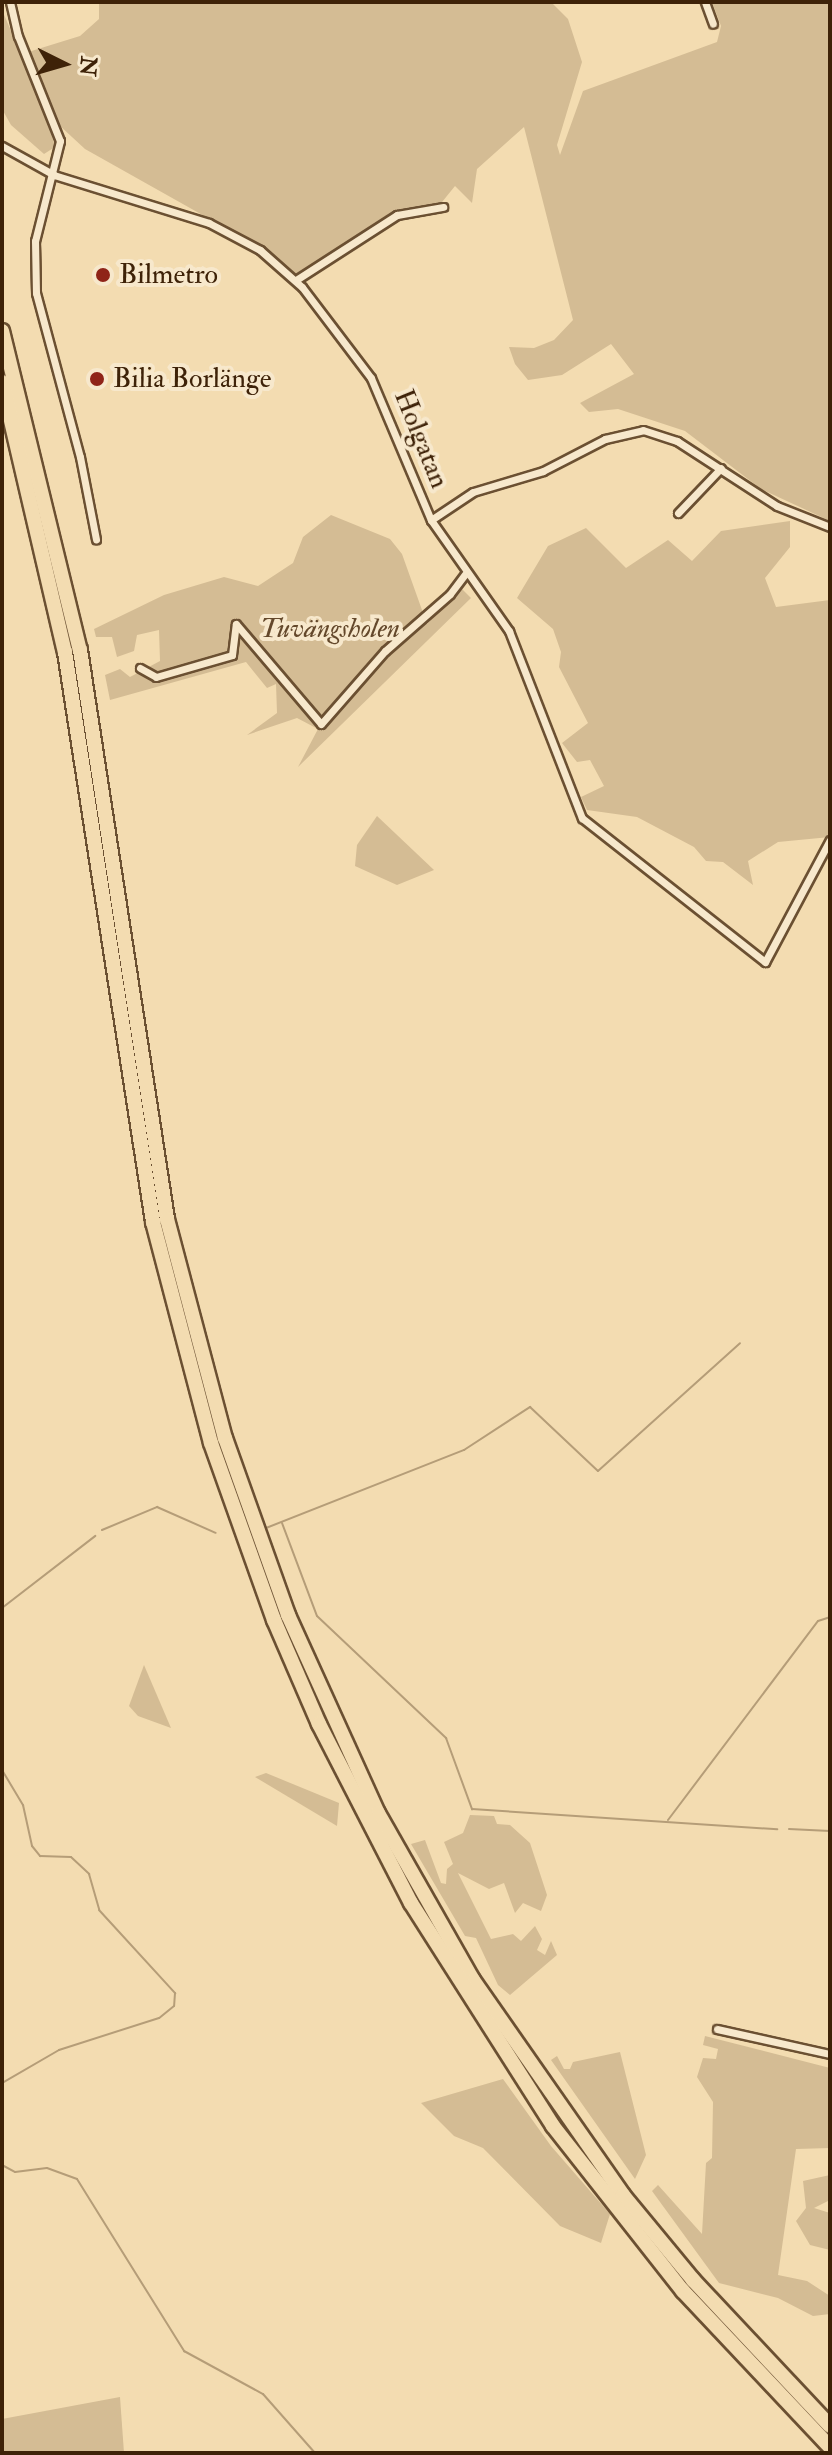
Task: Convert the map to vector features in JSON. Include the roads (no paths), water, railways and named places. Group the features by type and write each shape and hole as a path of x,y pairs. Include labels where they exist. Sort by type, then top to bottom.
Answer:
{"highway":[{"path":"2,331 80,650 167,1219 225,1438 288,1615 378,1813 498,2018 633,2207 693,2280 830,2426"},
{"path":"2,382 65,652 153,1222 207,1429 274,1620 325,1737 411,1903 553,2126 683,2291 830,2447"}],"street":[{"path":"10,2 18,36 58,132 54,175 35,241 36,293 80,457 96,539"},
{"path":"705,2 713,24"},
{"name":"Holgatan","path":"2,146 54,175 209,223 260,250 296,280 371,378 431,520 465,574 509,631 582,818 765,962 830,840"},
{"path":"296,280 397,215 443,207"},
{"path":"431,520 473,492 543,471 625,431 658,432 721,468 777,506 830,527"},
{"path":"678,513 721,468"},
{"path":"140,668 156,677 232,655 236,624 321,724 385,651 450,594 465,574"},
{"path":"717,2029 830,2054"}],"waterway":[{"path":"266,1528 464,1450 530,1407 598,1471 740,1343"},
{"path":"102,1530 157,1507 216,1533"},
{"path":"282,1523 317,1616 446,1738 472,1809 777,1829"},
{"path":"2,1608 95,1536"},
{"path":"668,1820 818,1621 830,1617"},
{"path":"2,1770 23,1805 32,1846 40,1856 71,1857 89,1874 99,1910 175,1993 174,2006 159,2018 59,2050 2,2083"},
{"path":"789,1829 830,1831"},
{"path":"2,2165 15,2172 47,2168 77,2179 184,2351 263,2394 315,2453"}],"place":[{"name":"Bilmetro","path":"103,275"},
{"name":"Bilia Borlänge","path":"97,379"}],"park label":[{"name":"Tuvängsholen","path":"330,629"}]}
